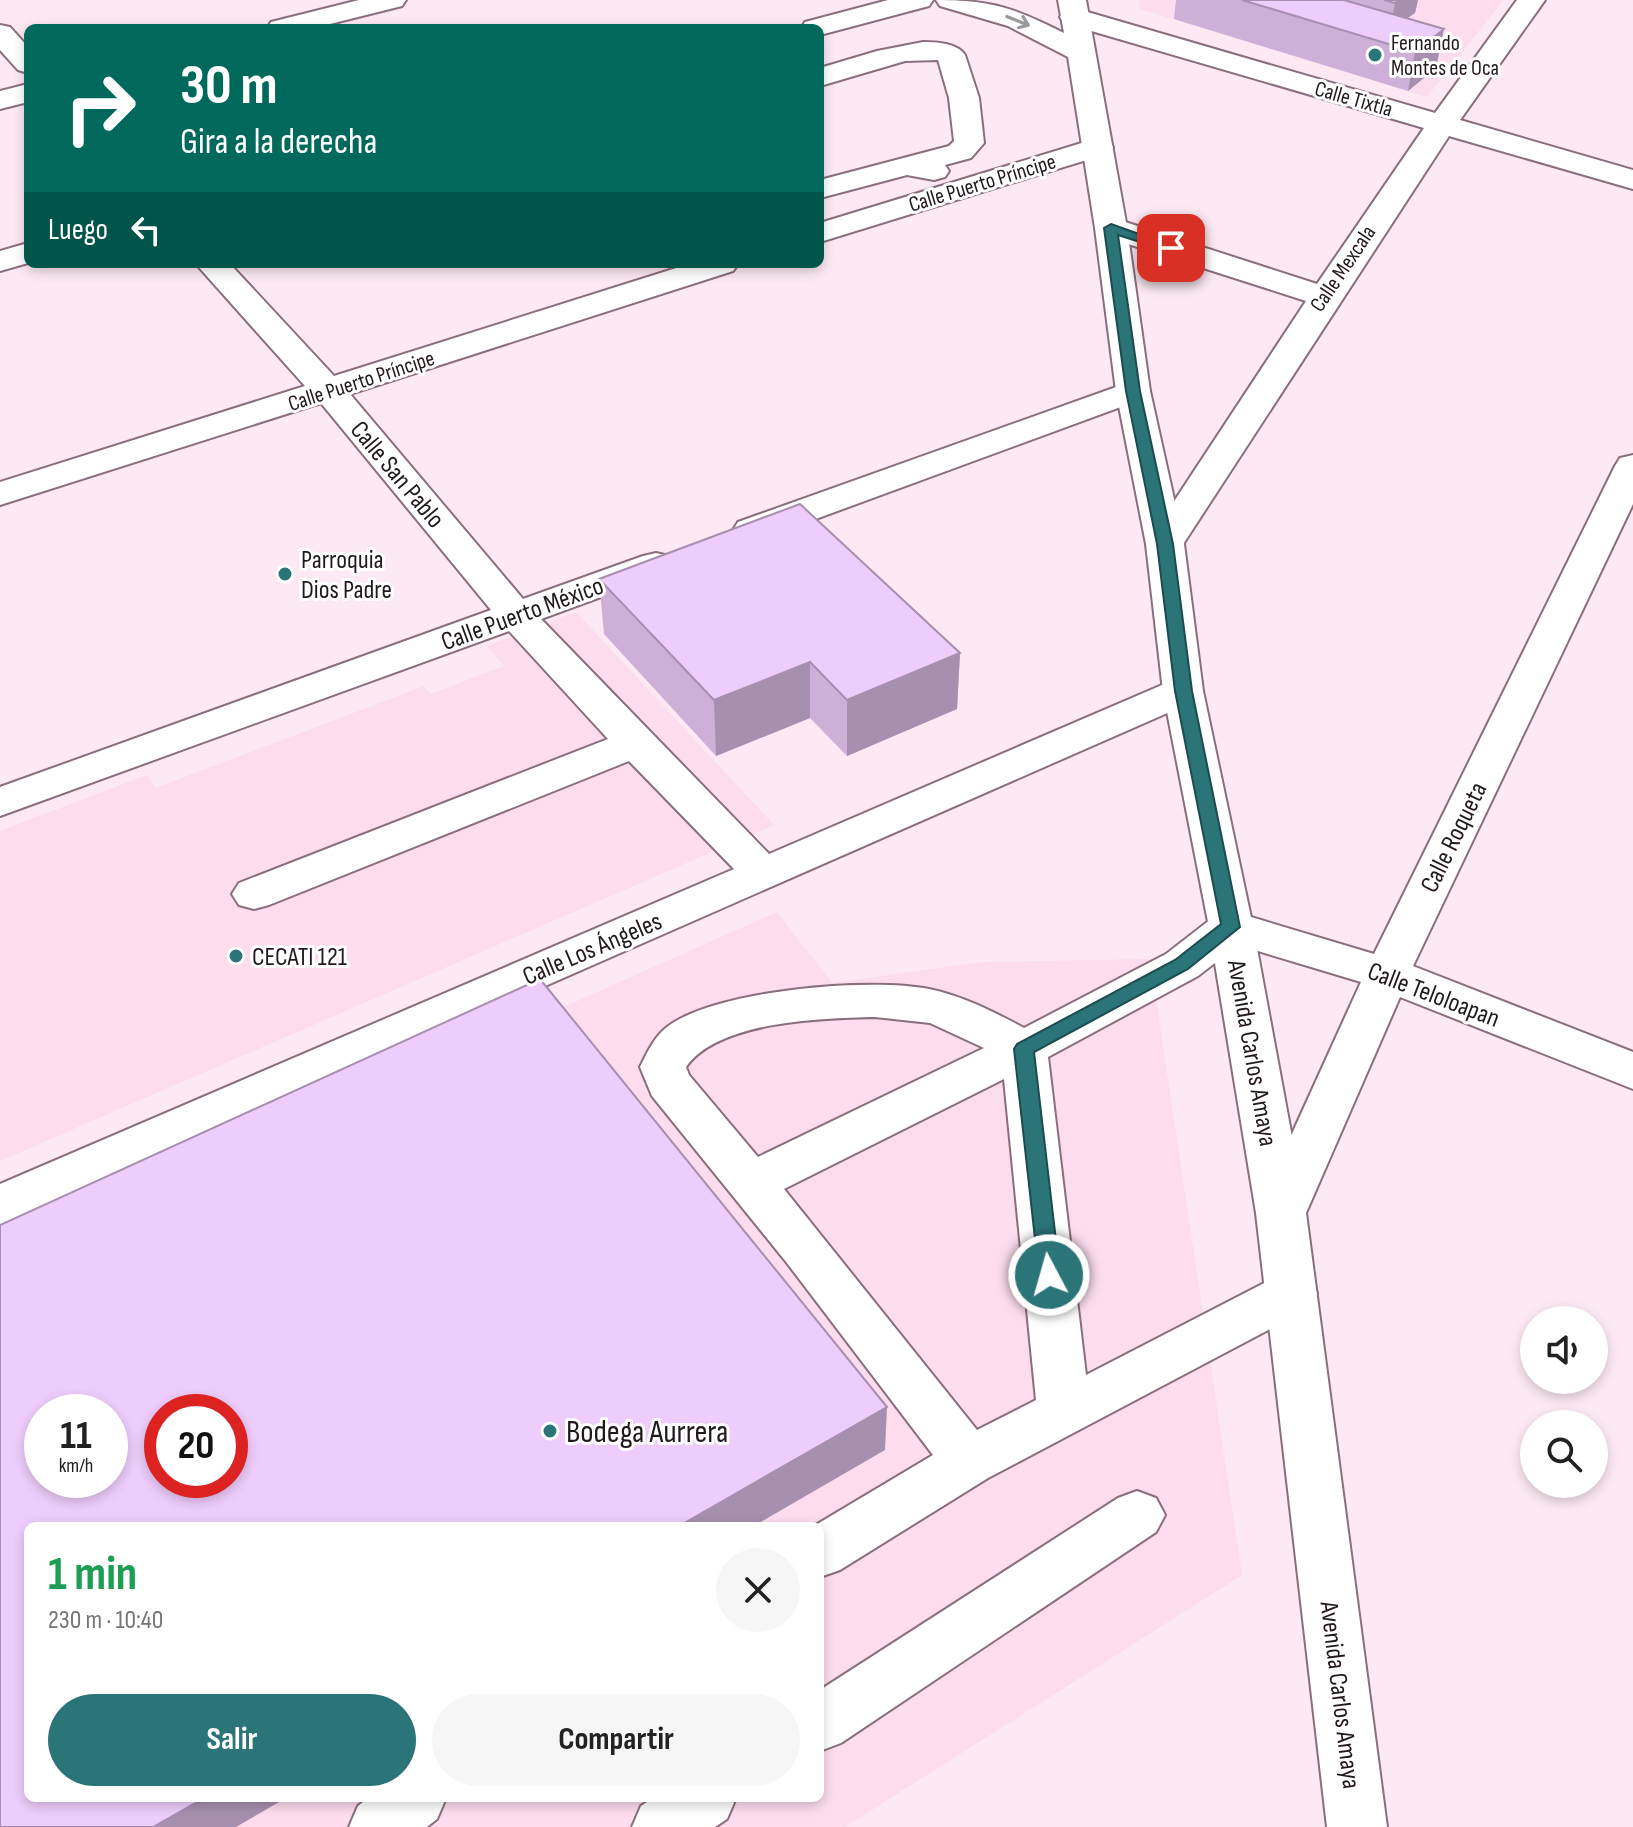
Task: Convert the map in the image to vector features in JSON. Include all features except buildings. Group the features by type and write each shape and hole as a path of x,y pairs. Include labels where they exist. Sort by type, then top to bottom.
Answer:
{"street":[{"path":"297,24 392,0"},
{"path":"824,24 875,4 919,0"},
{"name":"Calle Tixtla","path":"950,0 1018,20 1076,23 1441,123 1633,180"},
{"name":"Calle Mexcala","path":"1165,544 1323,296 1441,123 1531,0"},
{"name":"Avenida Carlos Amaya","path":"1076,23 1111,228 1133,391 1165,544 1183,691 1231,927 1281,1213 1357,1827"},
{"path":"0,33 24,60"},
{"path":"824,76 918,50 936,49 951,55 964,98 969,143 960,152 824,188"},
{"path":"0,100 24,94"},
{"name":"Calle Puerto Príncipe","path":"824,232 1098,147"},
{"path":"907,166 985,180"},
{"path":"1111,228 1323,296"},
{"path":"0,261 24,254"},
{"name":"Calle San Pablo","path":"216,268 328,390 516,615 635,743 735,842 762,874"},
{"name":"Calle Puerto Príncipe","path":"0,494 709,268"},
{"name":"Calle Puerto México","path":"0,802 1133,391"},
{"name":"Calle Roqueta","path":"1281,1213 1387,974 1633,466"},
{"name":"Calle Los Ángeles","path":"0,1205 1183,691"},
{"path":"254,894 635,743"},
{"path":"751,1183 1024,1049 1182,965 1231,927"},
{"name":"Calle Teloloapan","path":"1231,927 1387,974 1633,1071"},
{"path":"969,1461 669,1083 663,1067 669,1054 689,1036 747,1017 814,1003 880,1000 929,1006 972,1022 1024,1049"},
{"path":"1024,1049 1064,1412"},
{"path":"824,1550 969,1461 1292,1293"},
{"path":"824,1720 1137,1515"},
{"path":"379,1827 411,1802"},
{"path":"662,1827 700,1802"}],"shaded area":[{"name":"Fernando Montes de Oca","path":"1138,0 1503,0 1427,97 1140,9"},
{"name":"CECATI 121","path":"576,612 774,825 0,1161 0,831 147,775 156,788 424,686 431,694 504,666 487,646"},
{"path":"777,912 832,983 982,962 1150,959 1242,1575 845,1827 0,1827 0,1258"}],"place":[{"name":"Fernando Montes de Oca","path":"1375,55"},
{"name":"Parroquia Dios Padre","path":"285,574"},
{"name":"CECATI 121","path":"236,956"},
{"name":"Bodega Aurrera","path":"550,1431"}],"route":[{"path":"1049,1275 1024,1049 1182,965 1231,927 1183,691 1165,544 1133,391 1111,228 1171,248"}]}
